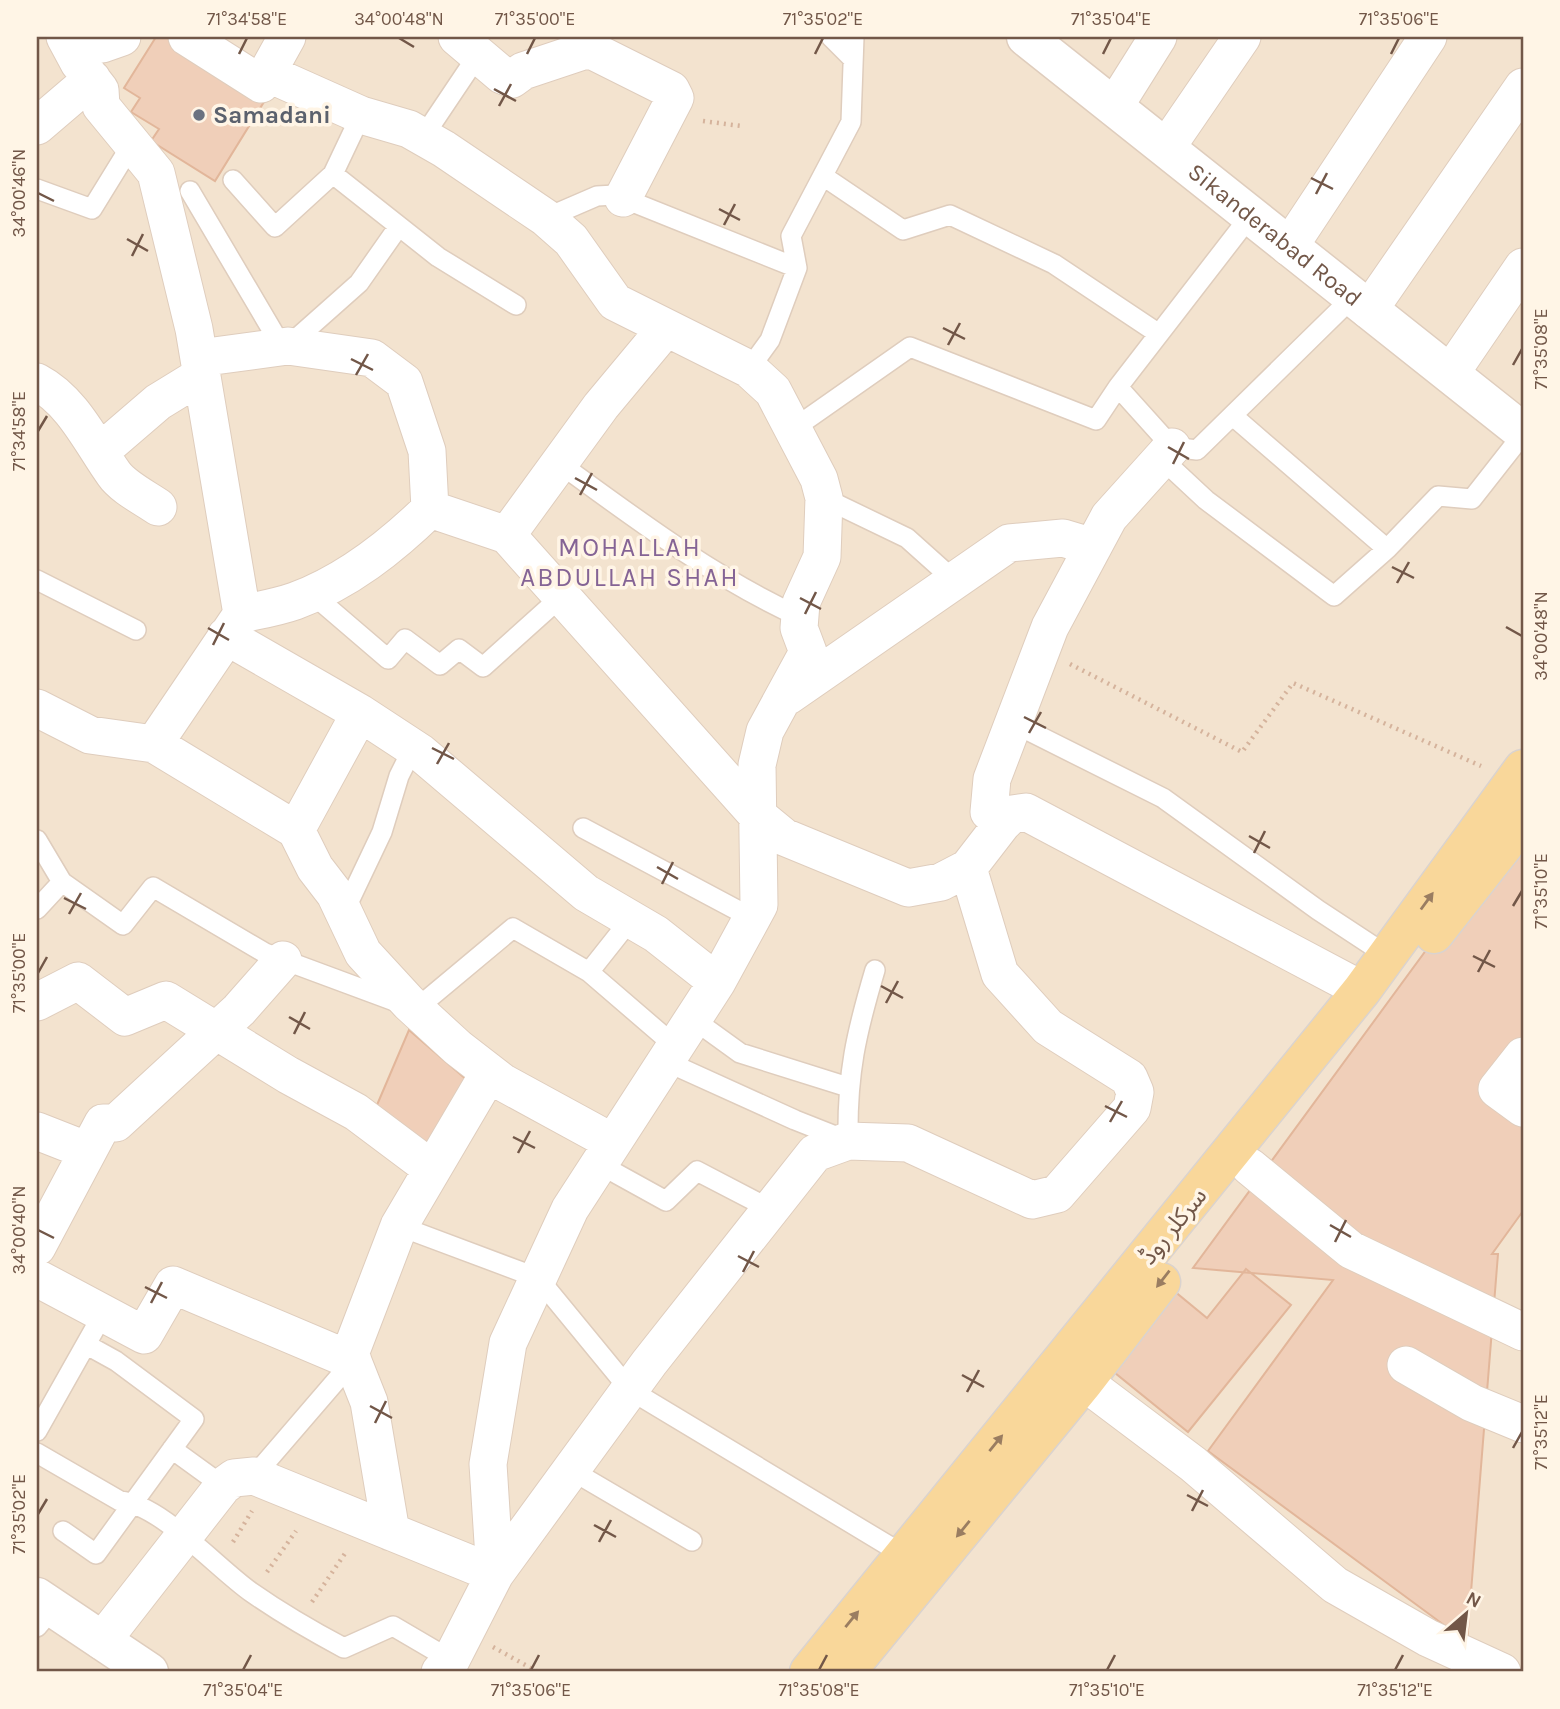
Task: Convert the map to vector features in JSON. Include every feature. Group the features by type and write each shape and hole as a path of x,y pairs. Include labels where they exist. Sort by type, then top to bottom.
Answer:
{"main road":[{"name":"سرکلر روڈ","path":"809,1672 904,1555 1072,1373 1388,956 1519,775"},
{"path":"846,1672 1072,1373 1250,1167 1523,821"}],"street":[{"path":"68,42 102,44 122,37"},
{"path":"187,37 261,84 287,37"},
{"path":"1114,107 1158,37"},
{"path":"1166,148 1242,37"},
{"path":"1289,247 1429,37"},
{"path":"68,42 100,90 101,107 156,173 200,366 234,625 413,748 586,893 656,934 718,982"},
{"name":"Sikanderabad Road","path":"1047,43 1114,107 1523,433"},
{"path":"467,46 502,75 512,79 523,71 583,51 593,51 671,90 675,98 623,198"},
{"path":"267,73 361,115 409,129 423,137 546,218 571,240 615,302 750,369 774,391 819,479 824,498 822,557 801,603 799,628 808,652 785,699 765,731 757,765 758,905 718,982 570,1209 508,1343 488,1464 495,1574"},
{"path":"37,126 92,79"},
{"path":"1361,304 1523,87"},
{"path":"1450,374 1523,267"},
{"path":"507,535 601,406 666,328"},
{"path":"102,451 200,366 285,347 372,358 404,382 427,451 430,509 393,546 296,601 234,625 154,744"},
{"path":"43,389 102,451 115,477 158,507"},
{"path":"1002,824 989,812 992,779 1041,649 1109,517 1167,453"},
{"path":"430,509 507,535 756,814 784,836 908,888 941,882 968,869 1012,814 1026,812 1362,990"},
{"path":"785,699 1009,543 1063,538 1093,547"},
{"path":"37,708 90,735 154,744 296,830 316,867 335,894 363,953 416,1009 489,1073 606,1153"},
{"path":"296,830 360,713"},
{"path":"452,1655 495,1574 629,1390 815,1153 848,1141 908,1143 1032,1200 1057,1194 1132,1108 1135,1092 1129,1079 1048,1027 1000,974 968,869"},
{"path":"42,1223 103,1123 116,1124 215,1031 283,960"},
{"path":"37,1002 78,981 125,1017 166,1000 356,1112 432,1169"},
{"path":"1523,1056 1497,1089 1523,1108"},
{"path":"379,1527 369,1402 350,1354 399,1226 489,1073"},
{"path":"37,1131 88,1151"},
{"path":"1250,1167 1351,1250 1523,1332"},
{"path":"37,1278 95,1329 144,1335 173,1285 353,1361"},
{"path":"1406,1365 1472,1403 1523,1424"},
{"path":"1072,1373 1193,1464 1335,1585 1428,1638 1502,1672"},
{"path":"102,1641 185,1535 246,1481 317,1502 495,1574"},
{"path":"42,1610 102,1641 149,1672"}],"lane":[{"path":"831,37 853,59"},
{"path":"750,369 770,340 797,268 791,236 851,122 854,37"},
{"path":"423,137 467,46"},
{"path":"233,180 275,227 333,174 361,115"},
{"path":"37,189 92,209 132,144"},
{"path":"333,174 438,257 516,305"},
{"path":"823,176 903,230 950,215 974,226 1054,264 1158,334"},
{"path":"190,191 285,347 359,283 398,226"},
{"path":"546,218 597,196 615,195 797,268"},
{"path":"793,429 910,347 1096,419 1251,215"},
{"path":"1167,453 1198,450 1361,304"},
{"path":"1118,387 1206,500 1334,596 1387,548 1438,496 1472,499 1523,433"},
{"path":"1233,416 1387,548"},
{"path":"559,463 645,526 764,601 800,617"},
{"path":"824,498 906,538 955,581"},
{"path":"37,580 136,630"},
{"path":"311,593 388,659 405,639 440,664 459,649 483,667 562,596"},
{"path":"1013,723 1163,798 1318,910 1388,956"},
{"path":"343,915 382,832 399,776 413,748"},
{"path":"583,828 752,918"},
{"path":"37,840 43,861 62,882 123,925 153,887 265,953 416,1009 513,928 589,972 758,1104 848,1141 848,1087 855,1035 875,970"},
{"path":"37,909 62,882"},
{"path":"589,972 631,919"},
{"path":"678,1042 740,1053 848,1087"},
{"path":"606,1153 666,1201 697,1171 770,1209"},
{"path":"399,1226 538,1278 629,1390 904,1555"},
{"path":"37,1431 95,1329 116,1361 194,1419 96,1554 63,1531"},
{"path":"172,1449 246,1481 353,1361"},
{"path":"37,1388 53,1400"},
{"path":"37,1453 120,1501 133,1502 185,1535 214,1564 252,1593 298,1624 344,1648 393,1626 452,1655"},
{"path":"571,1469 692,1541"}],"path":[{"path":"1041,649 1242,752 1293,683 1519,775"},
{"path":"214,1564 241,1532 246,1481"},
{"path":"252,1593 317,1502"},
{"path":"298,1624 379,1527"},
{"path":"452,1655 538,1672"}],"shaded area":[{"path":"37,37 1523,37 1523,1672 37,1672"}],"building":[{"path":"156,37 170,37 267,97 215,181 151,141 159,129 131,112 140,98 124,88"},
{"path":"1523,818 1523,1211 1492,1254 1498,1254 1467,1642 1208,1451 1333,1280 1193,1268"},
{"path":"409,1030 467,1080 430,1149 374,1112"},
{"path":"1246,1269 1291,1305 1188,1432 1104,1364 1168,1286 1207,1318"}],"place":[{"name":"Samadani","path":"199,115"}],"district":[{"name":"MOHALLAH ABDULLAH SHAH","path":"630,562"}]}
